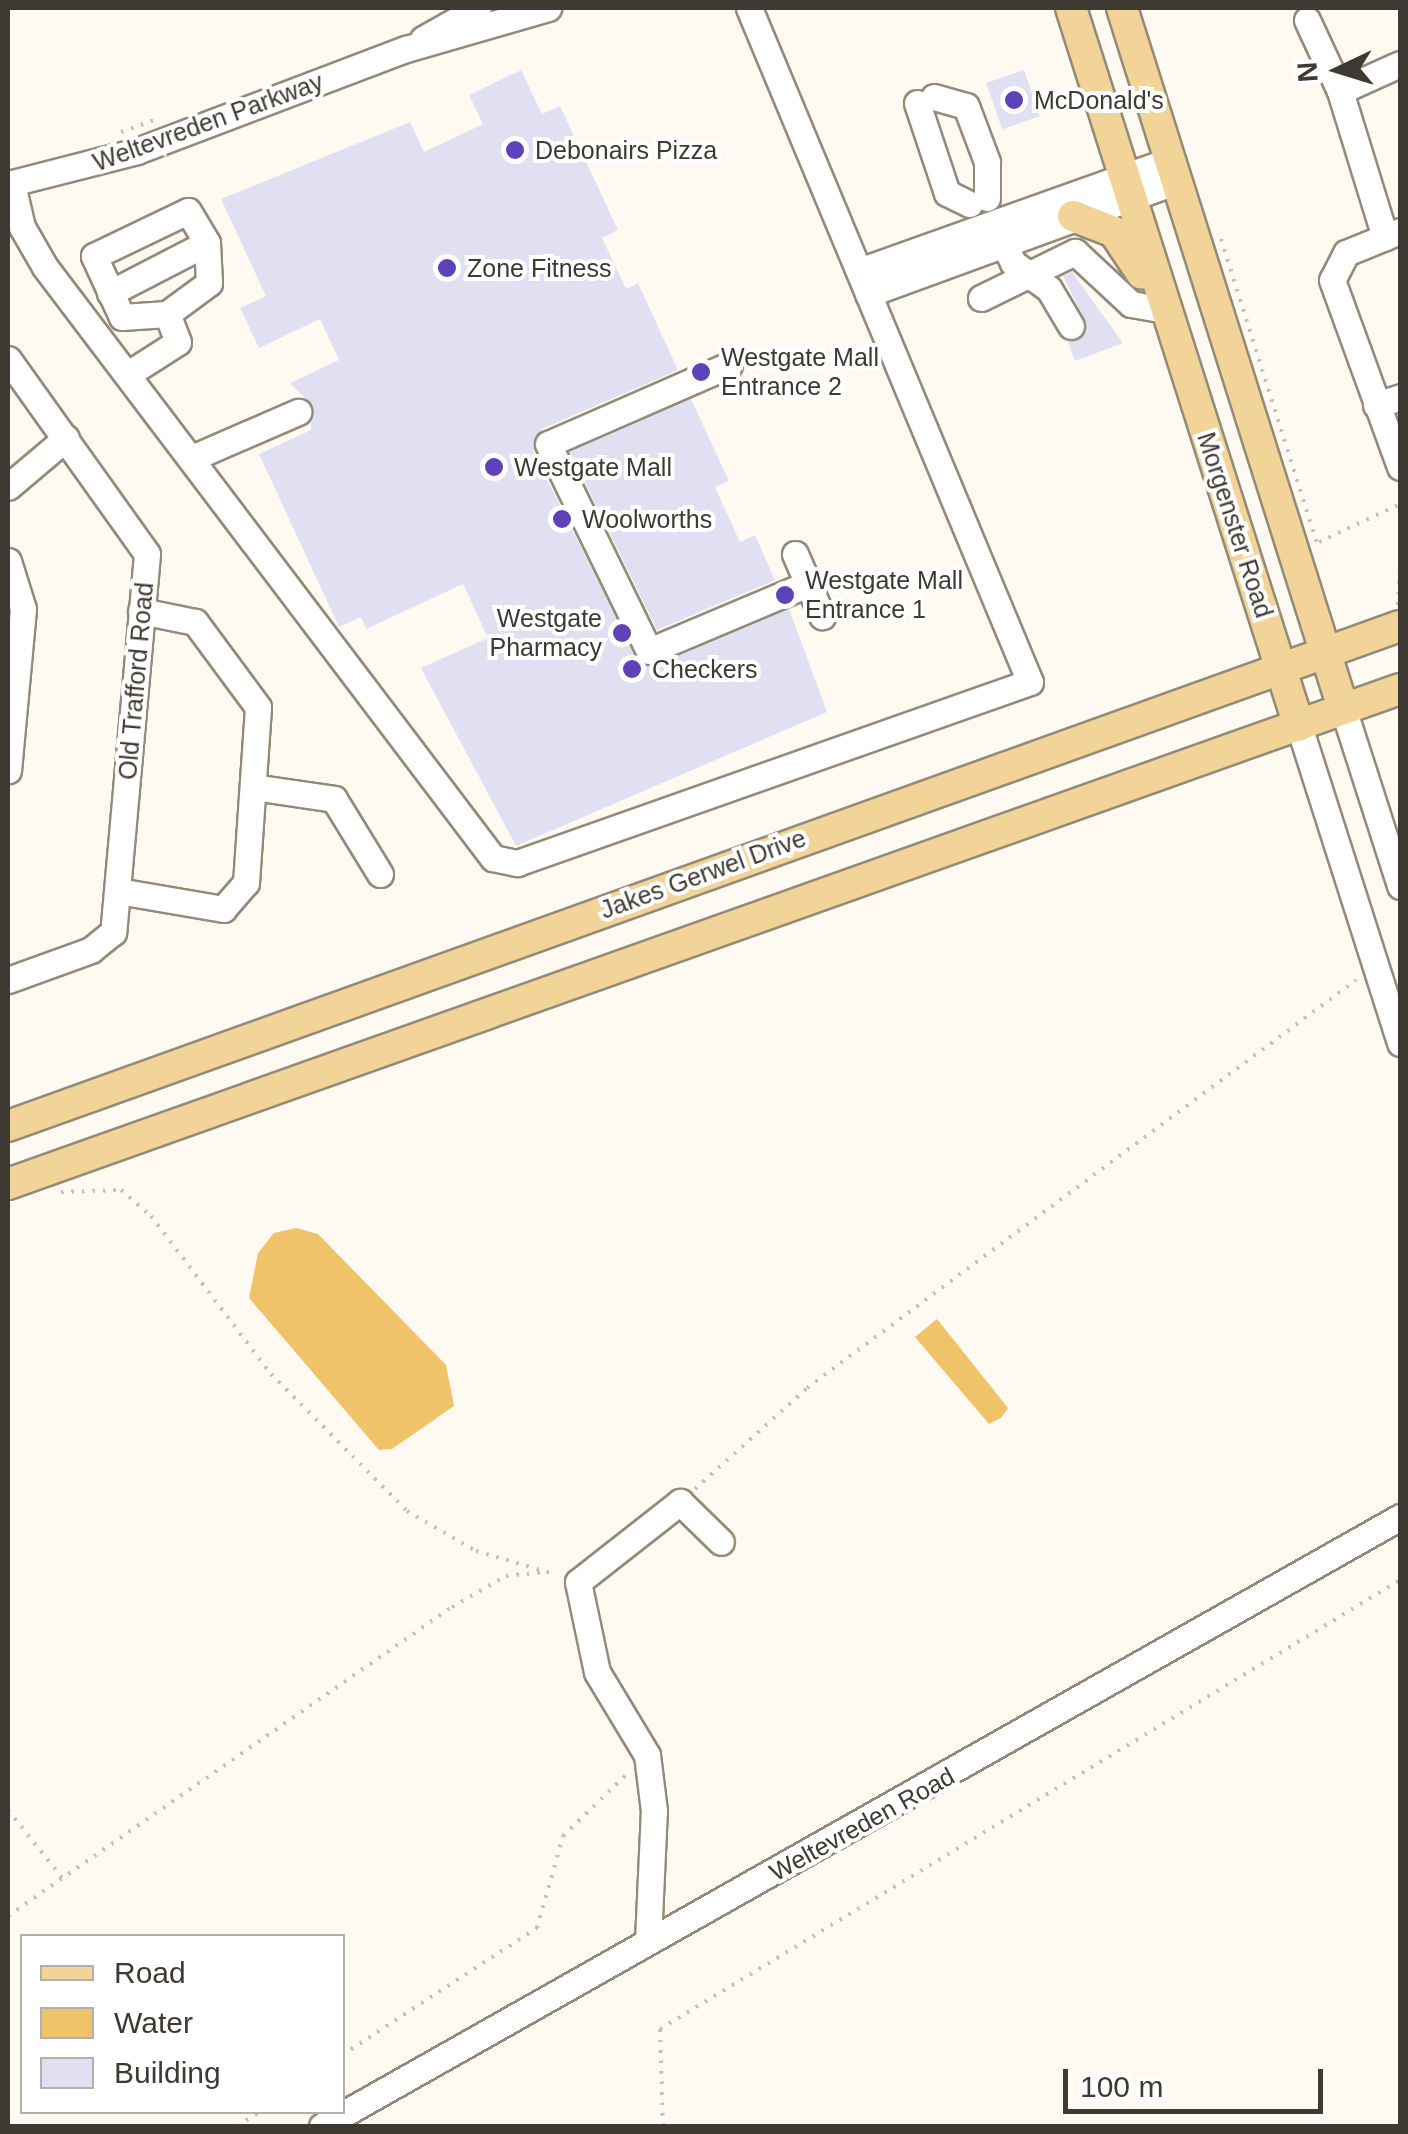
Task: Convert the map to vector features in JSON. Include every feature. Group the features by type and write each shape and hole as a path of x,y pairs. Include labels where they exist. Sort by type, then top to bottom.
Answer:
{"main road":[{"name":"Morgenster Road","path":"1071,8 1298,726"},
{"name":"Morgenster Road","path":"1122,8 1344,708"},
{"path":"1073,216 1114,232 1164,305"},
{"name":"Jakes Gerwel Drive","path":"8,1126 1400,626"},
{"path":"8,1184 1400,688"}],"street":[{"name":"Weltevreden Parkway","path":"406,49 478,8"},
{"name":"Weltevreden Parkway","path":"10,184 137,151 406,49 548,8"},
{"path":"10,184 29,242 493,858 517,864 1029,683 749,8"},
{"path":"1307,20 1340,91 1393,234 1346,252 1332,280 1388,401 1400,467"},
{"path":"1340,91 1400,64"},
{"path":"988,216 987,162 966,106 926,100 946,193 988,216 1028,274 1071,326"},
{"path":"863,282 988,216 1126,186 1174,171"},
{"path":"988,216 1073,216 1126,186"},
{"path":"184,210 207,242 206,290 167,314 133,322 110,293 97,249 184,210"},
{"path":"110,293 207,242"},
{"path":"982,298 1075,252 1131,304 1164,305"},
{"path":"128,374 176,350 167,314"},
{"name":"Old Trafford Road","path":"8,358 145,540 118,891 105,943 8,980"},
{"path":"729,366 548,444 650,651 805,585"},
{"path":"192,458 298,412"},
{"path":"8,487 66,438"},
{"path":"795,554 805,585 822,616"},
{"path":"8,561 22,590 11,668 8,770"},
{"path":"118,891 233,907 246,883 253,787 252,694 196,622 141,611"},
{"name":"Morgenster Road","path":"1344,708 1400,886"},
{"name":"Morgenster Road","path":"1298,726 1400,1043"},
{"path":"253,787 334,799 380,874"},
{"path":"648,1940 654,1811 647,1755 598,1672 578,1582 680,1502 721,1542"},
{"name":"Weltevreden Road","path":"345,2113 1400,1517"}],"path":[{"path":"102,138 171,114"},
{"path":"1213,228 1246,299 1317,542 1400,504"},
{"path":"1400,570 1400,604"},
{"path":"680,1502 806,1388 1376,965"},
{"path":"55,1193 122,1190 350,1460 407,1511 476,1551 578,1582"},
{"path":"8,1916 452,1608 506,1576 551,1573"},
{"path":"663,2126 660,2029 1400,1580"},
{"path":"345,2053 537,1928 563,1836 647,1755"},
{"path":"8,1810 62,1878"}],"water":[{"path":"296,1228 318,1234 446,1365 454,1406 392,1449 379,1450 249,1298 258,1253 274,1233"},
{"path":"937,1319 1008,1408 1001,1418 989,1424 915,1337"}],"building":[{"name":"Westgate Mall","path":"521,70 542,114 560,106 618,230 602,238 626,289 638,283 678,370 542,429 533,451 639,664 655,666 789,609 827,712 516,846 421,668 488,638 463,584 366,629 361,617 339,627 259,454 311,430 312,405 290,383 339,360 320,319 259,348 240,308 266,296 221,199 410,122 424,152 483,124 469,95"},
{"name":"McDonald's","path":"1024,70 1040,116 1002,129 986,83"},
{"path":"1072,272 1123,343 1075,361 1068,342 1087,325 1063,276"},
{"path":"691,399 729,481 715,487 740,542 755,535 775,580 657,630 570,452"}],"place":[{"name":"McDonald's","path":"1014,100"},
{"name":"Debonairs Pizza","path":"515,150"},
{"name":"Zone Fitness","path":"447,268"},
{"name":"Westgate Mall Entrance 2","path":"701,372"},
{"name":"Westgate Mall","path":"494,467"},
{"name":"Woolworths","path":"562,519"},
{"name":"Westgate Mall Entrance 1","path":"785,595"},
{"name":"Westgate Pharmacy","path":"622,633"},
{"name":"Checkers","path":"632,669"}]}
